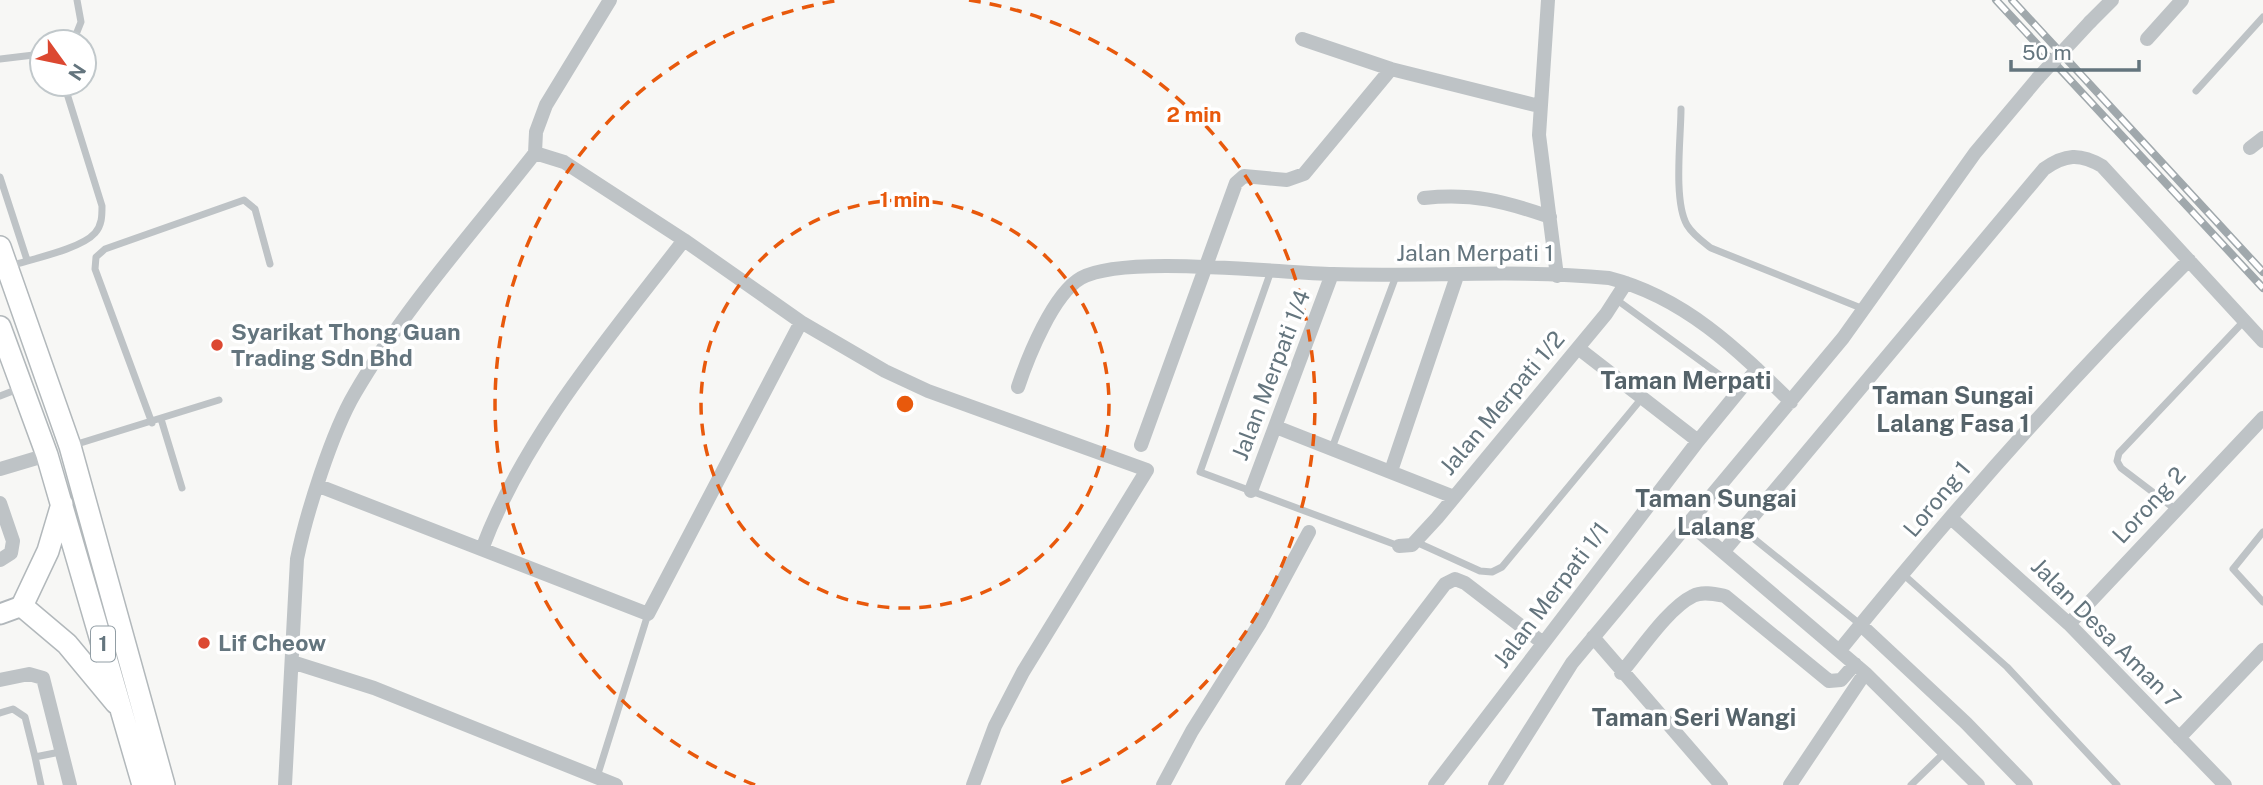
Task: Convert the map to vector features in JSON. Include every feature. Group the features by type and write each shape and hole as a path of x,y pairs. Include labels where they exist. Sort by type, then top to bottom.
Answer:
{"main road":[{"name":"1","path":"0,247 17,264 164,785"},
{"name":"1","path":"0,327 62,503 143,785"},
{"path":"62,503 48,551 22,607 67,644 122,710"}],"street":[{"path":"285,785 297,559 302,532 355,393 419,301 535,153 536,132 546,105 610,0"},
{"path":"1548,0 1539,135 1557,276"},
{"path":"1495,785 1557,684 1593,637 1866,310 1975,153 2038,78 2112,0"},
{"path":"2147,39 2182,0"},
{"path":"1303,39 1391,69 1539,106"},
{"path":"1142,445 1203,268 1236,183 1244,176 1287,180 1304,174 1391,69"},
{"path":"2250,148 2263,138"},
{"path":"535,153 564,162 684,240 801,322 885,372 928,391 1147,470 1023,673 995,726 972,785"},
{"path":"1724,551 2045,169 2060,158 2088,158 2102,166 2263,341"},
{"path":"1423,198 1466,196 1499,199 1550,217"},
{"path":"482,549 497,508 525,459 606,342 684,240"},
{"name":"Lorong 1","path":"1840,650 1951,518 2104,344 2189,260"},
{"name":"Jalan Merpati 1","path":"1018,387 1033,349 1065,293 1083,276 1118,268 1203,268 1332,274 1588,276 1626,283 1651,292 1701,321 1791,402"},
{"name":"Jalan Merpati 1/4","path":"1251,491 1332,274"},
{"path":"1391,471 1457,276"},
{"name":"Jalan Merpati 1/2","path":"1407,545 1454,497 1617,300 1626,283"},
{"path":"319,485 648,614 801,322"},
{"path":"1578,348 1698,441"},
{"name":"Jalan Merpati 1/1","path":"1435,785 1698,441 1757,369"},
{"name":"Lorong 2","path":"2068,624 2263,418"},
{"path":"1276,427 1454,497"},
{"path":"0,468 47,455"},
{"path":"0,503 13,541 11,553 0,560"},
{"name":"Jalan Desa Aman 7","path":"1951,518 2068,624 2225,785"},
{"path":"1689,523 1840,650 1978,785"},
{"path":"1163,785 1206,709 1260,624 1309,532"},
{"path":"1292,785 1445,584 1455,579 1465,583 1544,643"},
{"path":"1621,673 1676,609 1694,595 1712,593 1725,596 1829,681 1841,680 1860,669"},
{"path":"0,614 22,607"},
{"path":"1861,625 1966,723 2026,785"},
{"path":"1593,637 1621,673 1721,785"},
{"path":"2179,738 2263,650"},
{"path":"292,662 374,688 616,785"},
{"path":"1790,785 1860,669"},
{"path":"0,680 29,674 43,678 70,785"}],"lane":[{"path":"77,0 81,22 79,28"},
{"path":"2196,91 2263,17"},
{"path":"0,59 28,56"},
{"path":"0,177 17,264 81,242 95,233 101,222 102,206 68,98"},
{"path":"1681,108 1681,202 1686,223 1696,238 1711,248 1866,310"},
{"path":"152,423 95,269 96,257 105,249 244,201 255,209 270,264"},
{"path":"1271,271 1198,468 1200,472 1480,571 1502,567 1643,398"},
{"path":"1332,448 1397,275"},
{"path":"1617,300 1739,389"},
{"path":"2175,509 2121,468 2117,461 2119,453 2244,321"},
{"path":"0,397 22,387"},
{"path":"70,446 152,423 219,400"},
{"path":"161,419 182,488"},
{"path":"1742,529 1861,625"},
{"path":"2263,532 2233,569 2263,603"},
{"path":"1904,575 2040,700 2117,785"},
{"path":"597,777 648,614"},
{"path":"0,713 13,709 25,717 41,785"},
{"path":"1911,785 1946,751"},
{"path":"35,757 60,752"}],"railway":[{"path":"1996,0 2263,288"},
{"path":"2012,0 2263,272"}],"place":[{"name":"Syarikat Thong Guan Trading Sdn Bhd","path":"217,345"},
{"name":"Lif Cheow","path":"204,643"}],"district":[{"name":"Taman Merpati","path":"1686,381"},
{"name":"Taman Sungai Lalang Fasa 1","path":"1953,410"},
{"name":"Taman Sungai Lalang","path":"1716,513"},
{"name":"Taman Seri Wangi","path":"1694,718"}]}
